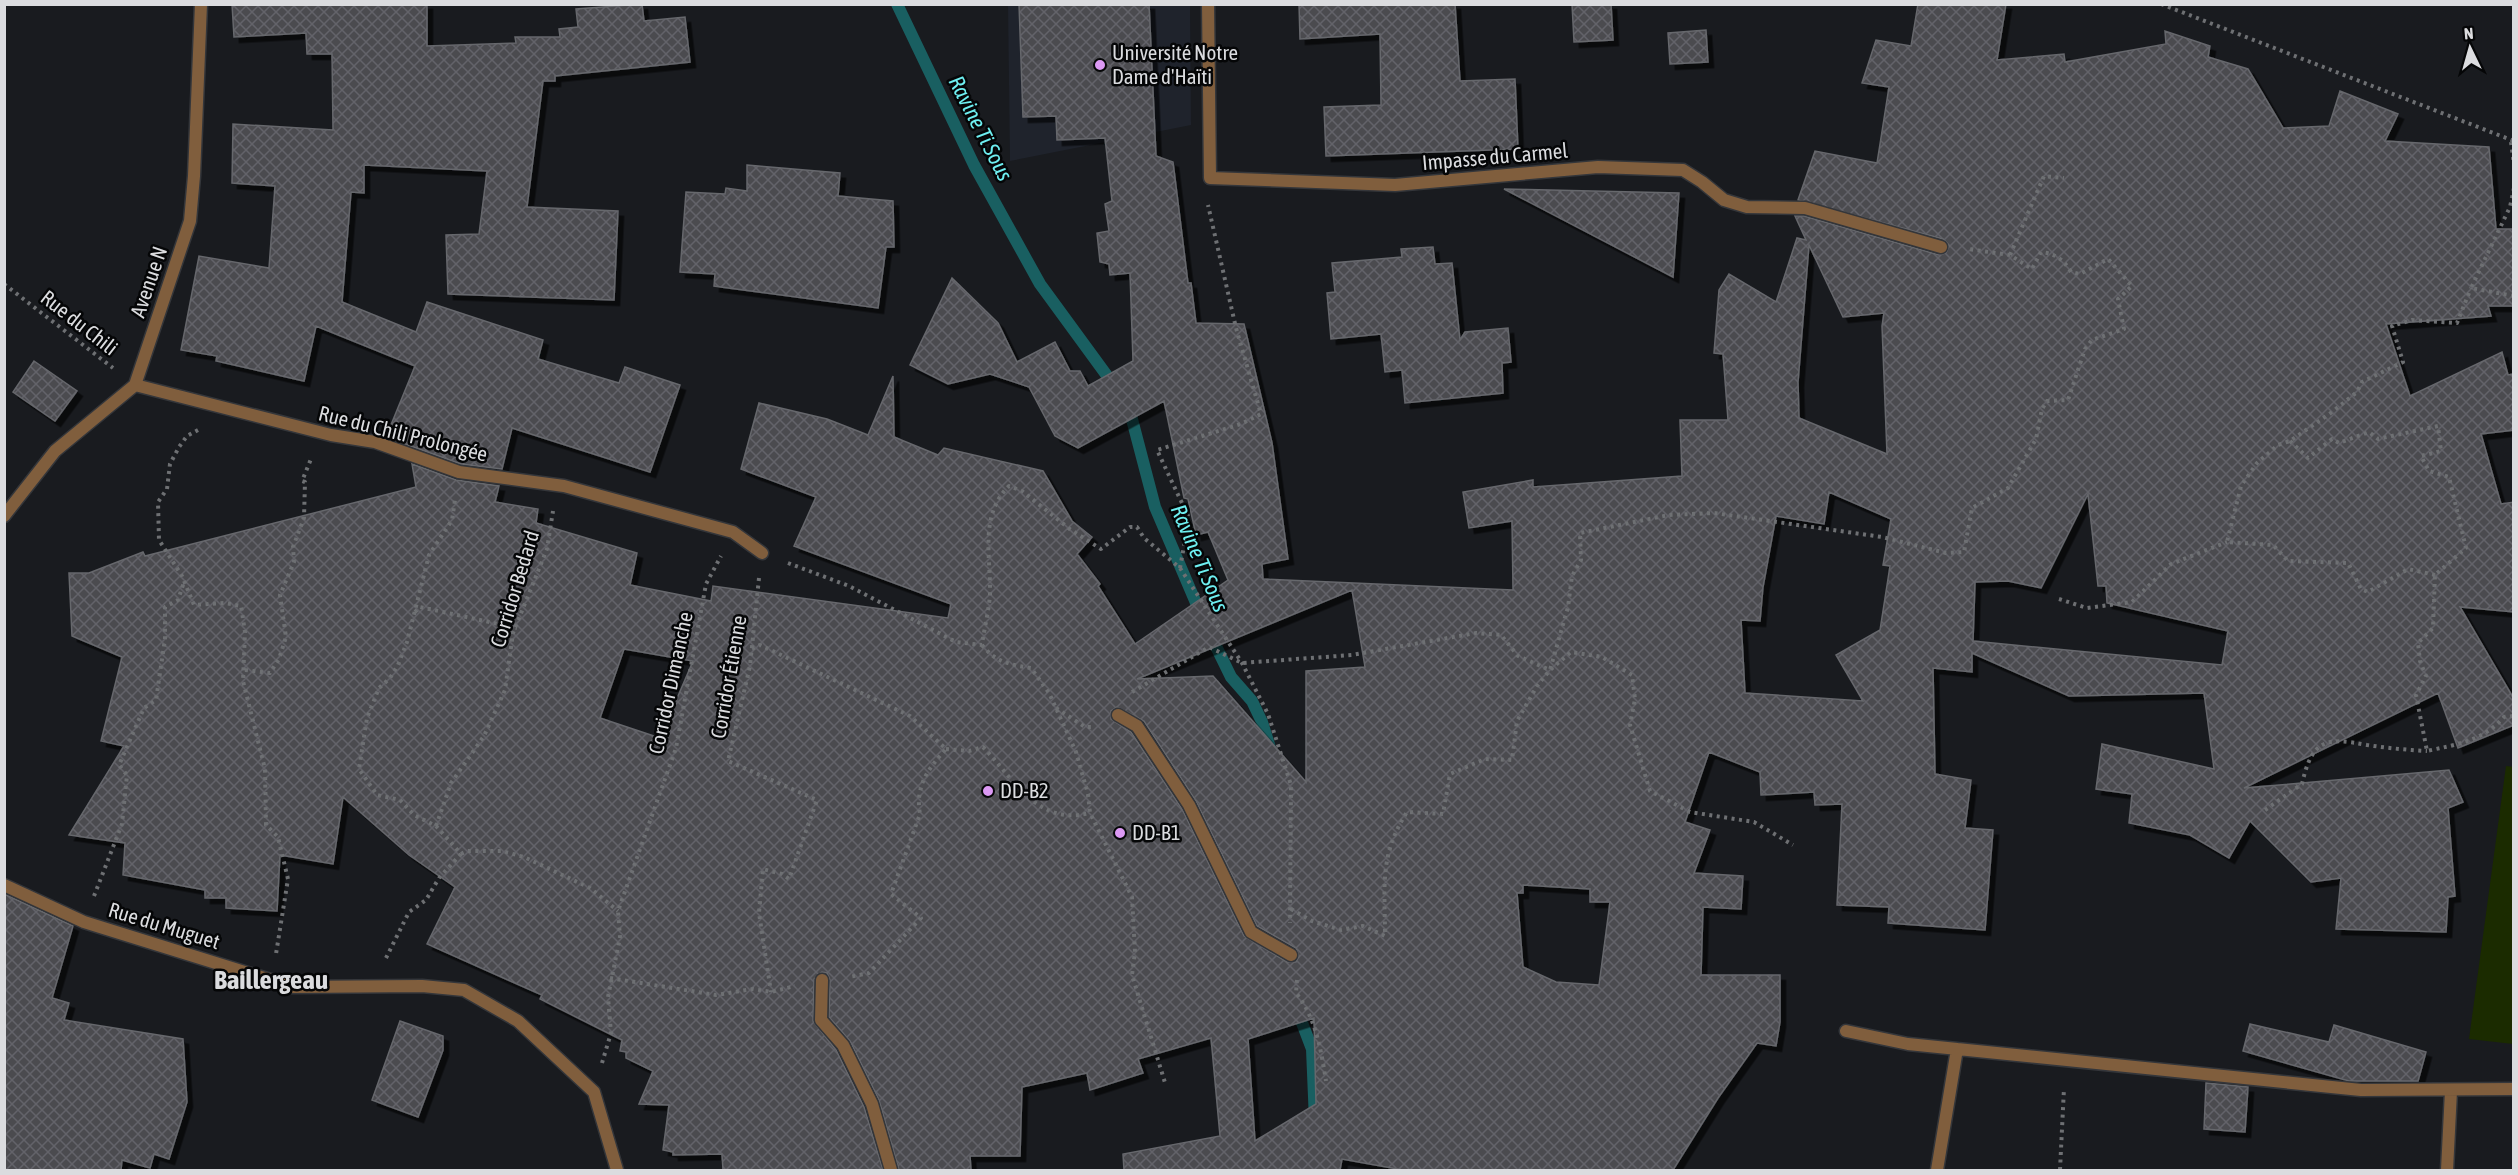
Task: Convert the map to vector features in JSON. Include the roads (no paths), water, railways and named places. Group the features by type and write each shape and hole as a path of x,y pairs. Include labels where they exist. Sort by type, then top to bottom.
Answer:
{"street":[{"name":"Avenue N","path":"135,385 189,221 194,176 201,4"},
{"name":"Impasse du Carmel","path":"1209,4 1210,178 1395,185 1598,167 1683,170 1724,200 1747,207 1805,208 1941,247"},
{"name":"Rue du Chili Prolongée","path":"135,385 332,435 375,442 459,472 557,486 733,532 762,553"},
{"path":"4,516 55,451 135,385"},
{"path":"1118,716 1137,726 1190,805 1251,932 1292,955"},
{"name":"Rue du Muguet","path":"4,885 84,922 293,987 422,986 464,990 518,1021 594,1092 617,1170"},
{"path":"822,980 821,1020 843,1045 872,1104 891,1170"},
{"path":"1846,1031 1908,1044 2361,1090 2514,1089"},
{"path":"1937,1170 1957,1049"},
{"path":"2447,1170 2451,1091"}],"waterway":[{"name":"Ravine Ti Sous","path":"897,4 974,165 1040,284 1116,388"},
{"name":"Ravine Ti Sous","path":"1128,404 1155,507 1202,617"},
{"name":"Ravine Ti Sous","path":"1209,632 1231,677 1252,701 1262,722 1271,751"},
{"name":"Ravine Ti Sous","path":"1296,1007 1312,1049 1315,1121"}],"place":[{"name":"Université Notre Dame d'Haïti","path":"1100,65"},
{"name":"DD-B2","path":"988,791"},
{"name":"DD-B1","path":"1120,833"}],"district":[{"name":"Baillergeau","path":"271,980"}]}
